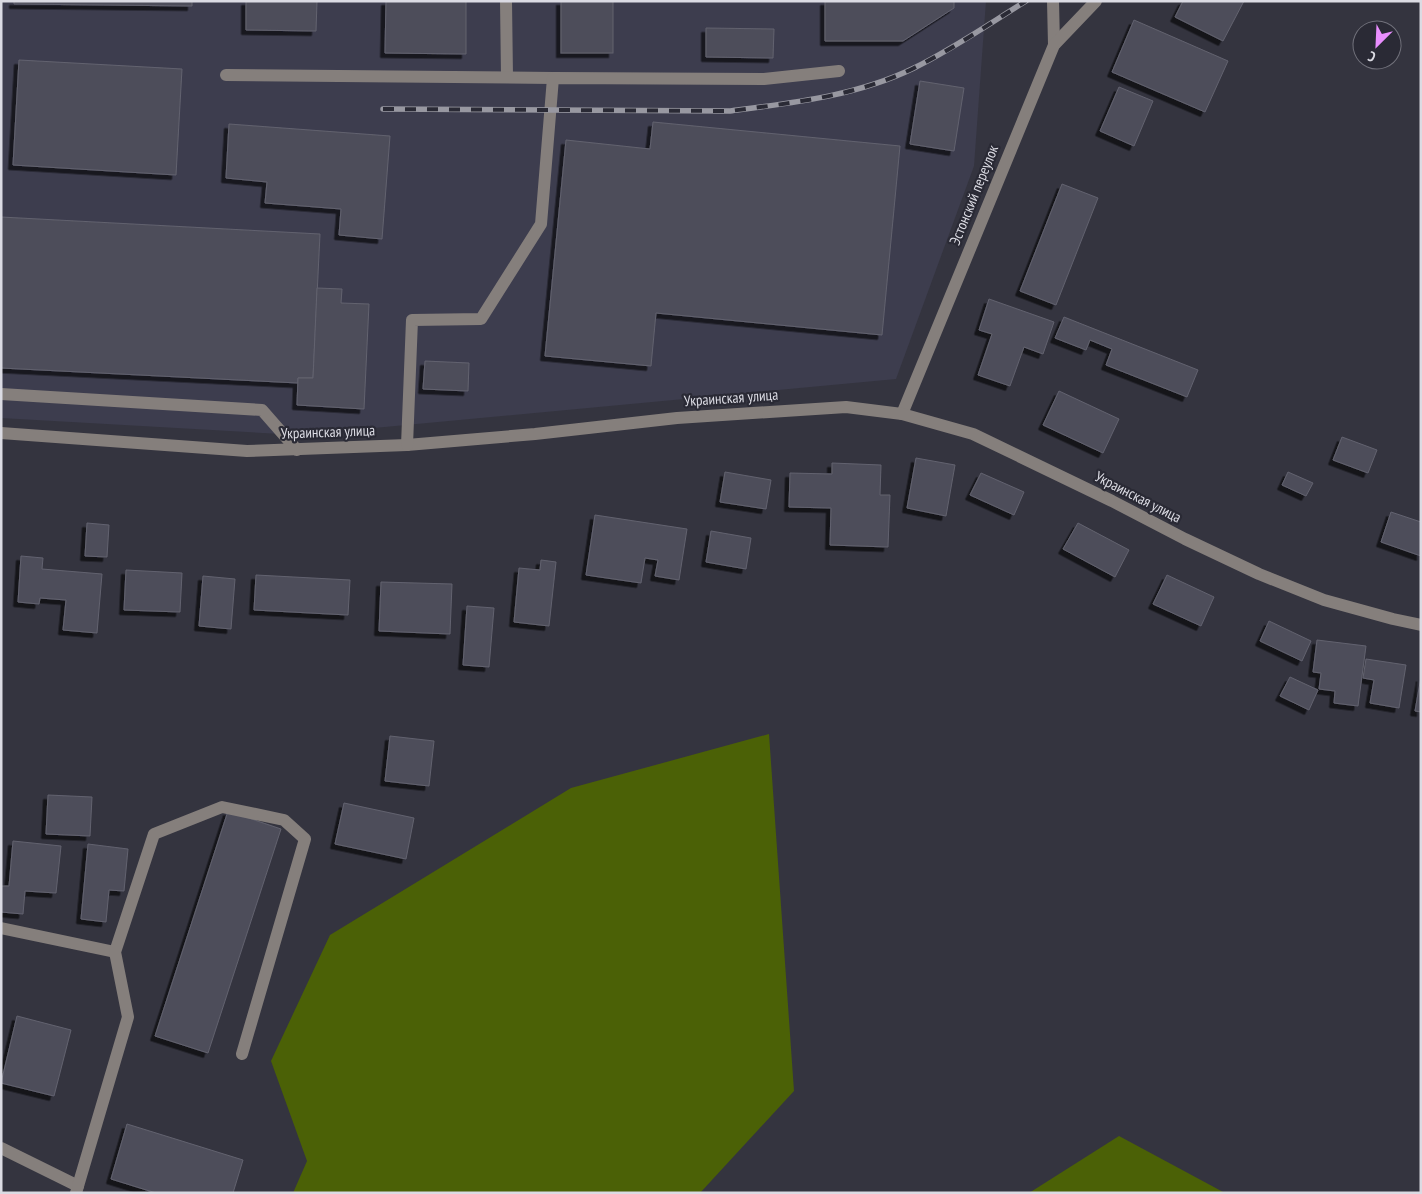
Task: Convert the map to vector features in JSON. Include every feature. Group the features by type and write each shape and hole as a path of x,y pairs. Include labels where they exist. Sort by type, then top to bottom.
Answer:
{"street":[{"path":"506,1 506,77"},
{"path":"1053,1 1054,45"},
{"name":"Эстонский переулок","path":"902,414 1054,45 1096,1"},
{"path":"226,74 764,79 839,71"},
{"path":"407,445 412,320 481,319 541,224 553,78"},
{"path":"1,394 262,410 297,450"},
{"name":"Украинская улица","path":"1,433 247,452 407,445 535,434 677,418 846,407 902,414 974,434 1112,500 1184,539 1259,574 1324,600 1421,625"},
{"path":"1,1148 77,1189 128,1017 115,952 154,834 222,807 284,820 305,839 242,1054"},
{"path":"1,928 115,952"}],"shaded area":[{"path":"1,1 986,1 974,166 896,379 299,435 1,418"}],"green space":[{"path":"769,734 794,1091 700,1193 293,1193 307,1161 271,1061 330,935 571,788"},
{"path":"1119,1136 1225,1193 1029,1193"}],"building":[{"path":"14,1 192,1 192,6 14,4"},
{"path":"246,1 317,1 316,31 246,30"},
{"path":"386,1 466,1 466,54 385,53"},
{"path":"561,1 613,1 613,53 561,53"},
{"path":"825,1 954,1 954,8 903,41 825,41"},
{"path":"1183,1 1244,1 1223,41 1175,17"},
{"path":"1134,20 1228,61 1205,112 1112,72"},
{"path":"706,28 774,29 773,58 706,57"},
{"path":"19,60 182,69 176,175 13,165"},
{"path":"920,81 964,88 954,151 910,144"},
{"path":"1119,87 1153,101 1134,146 1100,131"},
{"path":"653,122 900,146 882,335 656,313 651,366 545,356 566,140 650,149"},
{"path":"229,124 390,136 382,239 339,235 341,209 265,203 267,182 226,178"},
{"path":"1062,184 1098,198 1056,305 1020,291"},
{"path":"1,217 320,234 313,378 298,378 298,383 1,368"},
{"path":"317,288 342,289 341,303 369,304 364,409 297,405 298,378 313,378"},
{"path":"989,299 1054,322 1043,354 1024,347 1010,386 978,375 992,334 979,330"},
{"path":"1064,317 1198,370 1187,397 1106,365 1112,349 1090,340 1086,350 1055,338"},
{"path":"425,361 469,363 468,391 423,389"},
{"path":"1059,391 1119,419 1103,453 1043,425"},
{"path":"1342,437 1377,450 1368,473 1333,460"},
{"path":"916,458 955,465 946,516 907,508"},
{"path":"832,463 881,465 880,495 890,495 888,547 830,545 831,508 789,507 790,473 832,474"},
{"path":"725,472 771,480 766,509 720,502"},
{"path":"1288,472 1313,483 1306,496 1282,485"},
{"path":"981,473 1024,492 1014,515 970,495"},
{"path":"1391,512 1421,522 1421,556 1381,542"},
{"path":"595,515 687,529 679,580 655,576 658,560 645,558 641,583 586,575"},
{"path":"87,523 109,525 107,557 85,556"},
{"path":"1078,523 1129,550 1115,577 1063,549"},
{"path":"711,531 751,538 746,569 706,562"},
{"path":"21,556 43,558 42,569 102,574 97,633 63,630 66,600 40,598 39,604 18,602"},
{"path":"541,560 556,562 549,626 514,622 519,568 540,570"},
{"path":"126,570 182,573 180,612 124,610"},
{"path":"256,575 350,580 348,615 254,610"},
{"path":"1167,575 1214,597 1201,626 1153,604"},
{"path":"203,576 235,579 231,629 199,626"},
{"path":"381,582 452,584 450,634 379,631"},
{"path":"467,606 494,608 489,667 463,665"},
{"path":"1269,621 1311,641 1302,661 1260,641"},
{"path":"1317,640 1366,646 1358,706 1334,703 1335,691 1319,689 1321,673 1313,672"},
{"path":"1366,659 1406,665 1399,708 1370,703 1374,680 1363,678"},
{"path":"1290,677 1318,690 1309,710 1280,696"},
{"path":"1421,677 1421,712 1415,711"},
{"path":"390,736 434,741 429,786 385,781"},
{"path":"48,795 92,797 90,836 46,834"},
{"path":"344,803 414,818 406,859 335,844"},
{"path":"228,811 281,829 208,1053 155,1036"},
{"path":"13,841 61,846 56,893 25,891 23,914 1,912 1,886 9,886"},
{"path":"88,844 128,849 124,891 109,890 106,922 81,919"},
{"path":"17,1016 71,1030 54,1096 1,1083"},
{"path":"127,1124 243,1160 233,1193 156,1193 111,1179"}],"railway":[{"path":"383,109 730,111 824,97 892,78 914,68 957,45 1026,1"}]}
